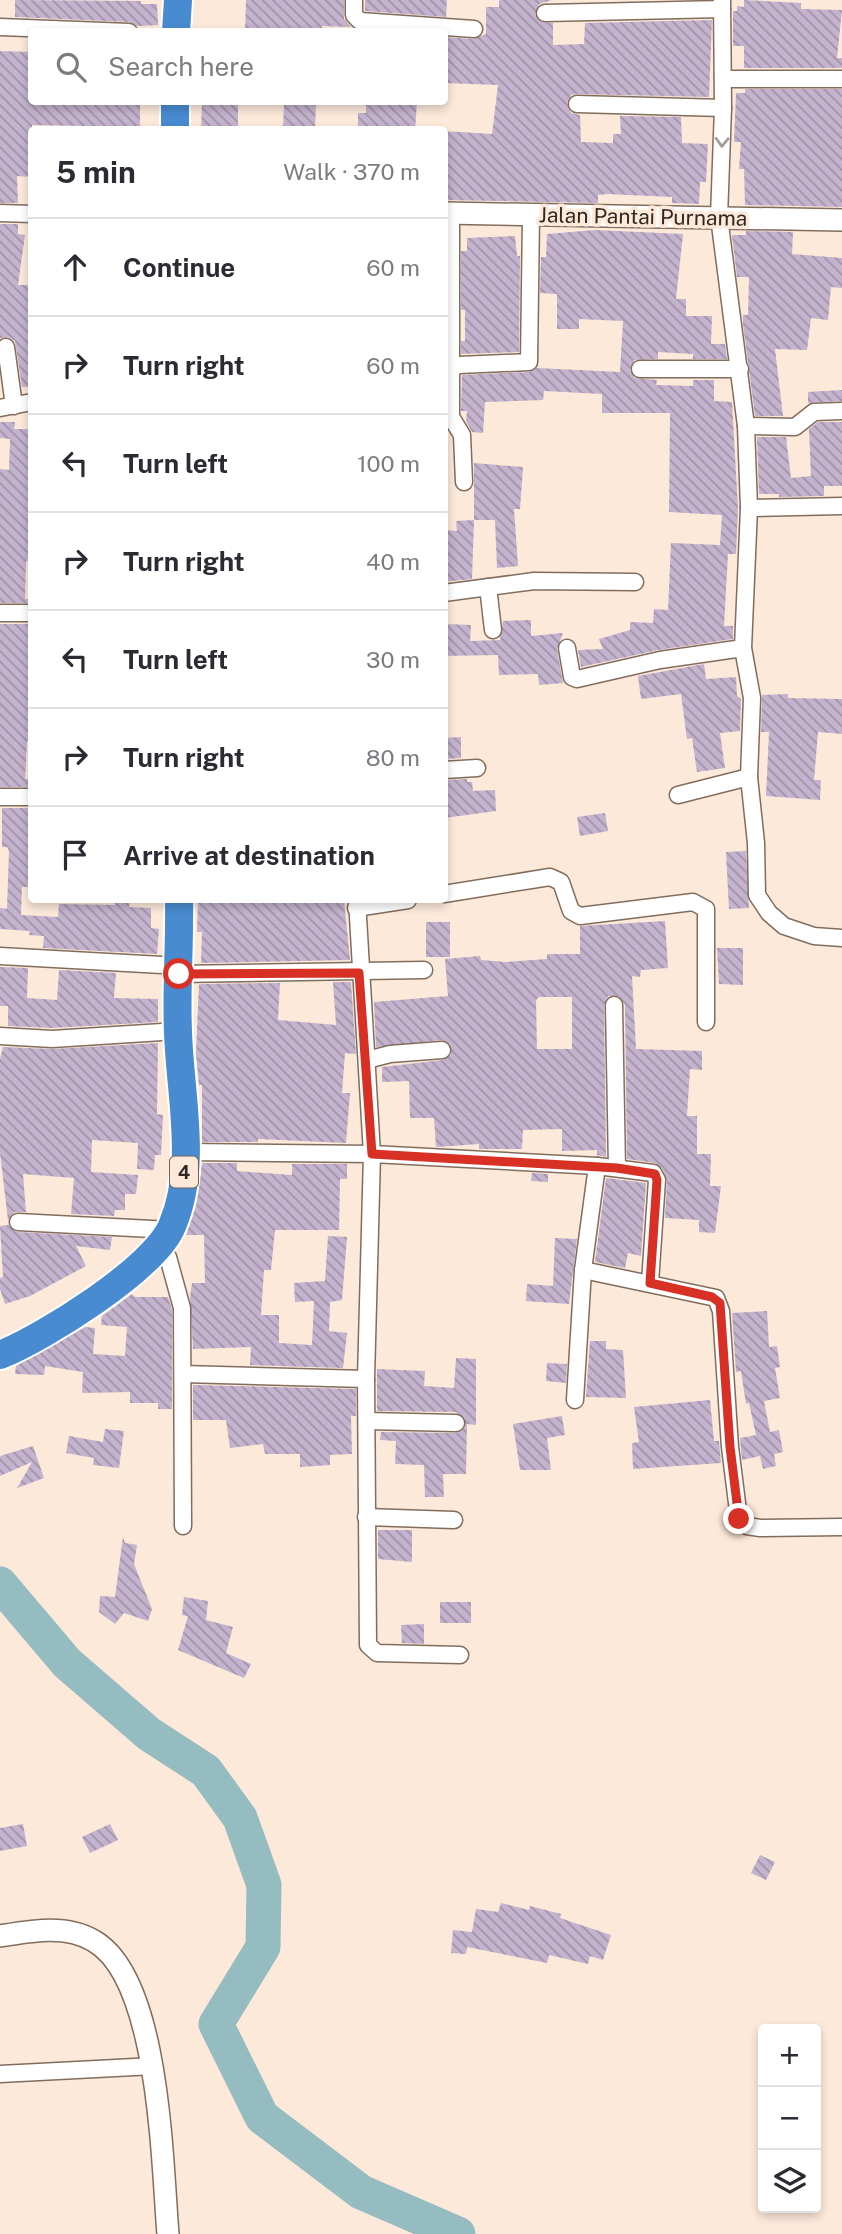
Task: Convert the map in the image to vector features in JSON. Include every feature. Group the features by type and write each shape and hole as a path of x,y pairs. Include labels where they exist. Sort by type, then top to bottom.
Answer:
{"highway":[{"path":"176,28 178,0"},
{"path":"174,105 174,126"},
{"name":"4","path":"164,1239 182,1193 187,1152 178,1031 179,903"},
{"path":"0,1355 61,1323 113,1287 164,1239"}],"main road":[{"name":"Jalan Pantai Purnama","path":"448,213 842,220"},
{"path":"0,1936 43,1930 72,1932 94,1940 113,1955 127,1979 154,2066 168,2234"}],"street":[{"path":"354,0 354,15 360,21 474,29"},
{"path":"545,13 722,4 723,108 719,217 746,426 749,508 743,648 752,698 749,777 756,843 757,895 769,913 784,926 814,936 842,938"},
{"path":"0,27 28,28"},
{"path":"723,79 842,79"},
{"path":"577,104 723,108"},
{"path":"0,213 28,214"},
{"path":"448,371 459,365 529,362 531,215"},
{"path":"6,346 7,407 28,403"},
{"path":"640,369 740,369"},
{"path":"448,383 451,417 462,435 464,482"},
{"path":"746,426 795,427 814,412 842,411"},
{"path":"749,508 842,506"},
{"path":"448,592 534,581 635,582"},
{"path":"488,587 493,630"},
{"path":"0,613 28,613"},
{"path":"567,648 572,677 577,679 660,660 743,648"},
{"path":"448,770 477,768"},
{"path":"678,795 749,777"},
{"path":"0,797 28,797"},
{"path":"448,893 550,877 561,882 571,911 580,916 693,902 702,906 706,909 706,1022"},
{"path":"356,904 372,1154 366,1379 370,1650 377,1653 460,1655"},
{"path":"0,956 179,970 359,973 424,970"},
{"path":"614,1005 617,1168"},
{"path":"0,1036 52,1039 178,1031"},
{"path":"367,1060 390,1054 442,1050"},
{"path":"187,1152 372,1154 597,1166 650,1172 657,1180 650,1283"},
{"path":"575,1400 583,1270 597,1166"},
{"path":"18,1222 164,1239 181,1308 183,1526"},
{"path":"583,1270 712,1297 720,1303 730,1447 743,1524 760,1528 842,1527"},
{"path":"183,1374 366,1379"},
{"path":"367,1421 456,1423"},
{"path":"366,1517 454,1520"},
{"path":"0,2074 154,2066"}],"building":[{"path":"15,0 141,1 141,4 157,4 158,25 138,26 129,22 15,17"},
{"path":"246,0 344,0 344,19 351,27 322,26 245,28"},
{"path":"365,0 447,0 446,17 365,11"},
{"path":"499,0 552,0 539,4 535,14 541,22 553,23 553,45 584,44 585,23 712,20 709,97 577,94 571,95 567,103 571,113 580,115 581,142 613,143 613,134 621,134 620,116 681,117 682,143 708,144 706,182 700,182 699,204 672,203 672,197 607,194 598,195 598,203 448,200 448,131 492,134 498,85 448,83 448,37 473,39 486,34 486,7 499,7"},
{"path":"744,0 801,3 801,9 842,10 837,58 842,58 842,68 744,68 744,46 733,46 733,11 737,11 737,6 744,7"},
{"path":"0,51 28,52 28,105 140,105 140,126 28,126 28,177 17,176 18,203 0,203"},
{"path":"745,89 842,89 842,207 745,205 744,169 739,169 741,142 734,142 736,93 745,93"},
{"path":"202,105 238,105 238,126 201,126"},
{"path":"284,105 316,105 315,126 283,126"},
{"path":"366,105 417,105 415,126 358,126 358,113 366,113"},
{"path":"0,224 18,224 18,234 25,235 18,285 28,285 28,387 22,387 15,341 9,337 0,338"},
{"path":"595,230 683,234 676,299 686,299 686,316 712,316 711,344 725,344 727,359 693,359 693,354 658,352 658,359 634,360 630,370 635,378 657,380 656,385 693,386 693,380 714,380 714,401 732,402 738,508 736,554 728,554 724,626 733,626 733,639 658,650 581,667 578,650 603,649 599,639 630,630 630,622 653,623 654,609 668,610 671,543 720,545 722,515 669,512 670,413 602,413 602,394 544,391 543,400 485,402 483,433 472,432 466,421 467,411 461,411 462,375 529,372 537,368 620,372 623,321 579,319 579,329 557,329 557,294 540,293 541,257 546,257 547,234"},
{"path":"746,231 793,232 792,254 842,258 842,288 831,287 828,320 811,318 807,350 775,349 783,416 755,416 743,324 743,315 748,315 749,277 737,277 732,235 746,235"},
{"path":"515,236 517,256 520,256 519,352 461,354 461,341 465,341 465,310 461,310 461,251 467,251 467,238"},
{"path":"842,390 842,401 808,403 808,392"},
{"path":"0,422 15,422 14,429 28,429 28,561 25,599 28,599 28,603 0,603 0,469 9,470 10,439 0,438"},
{"path":"818,422 842,422 842,486 824,486 824,496 779,497 779,494 759,494 757,437 786,437 791,478 811,476 809,429"},
{"path":"474,463 523,467 520,509 514,509 518,566 497,568 495,520 474,520"},
{"path":"474,520 472,579 448,582 448,530 457,531 456,521"},
{"path":"531,620 531,636 563,633 557,649 563,683 539,685 538,674 499,675 498,655 448,656 448,624 471,625 470,641 500,640 503,621"},
{"path":"0,624 28,624 28,741 25,779 28,779 28,787 0,787"},
{"path":"704,664 706,679 736,677 737,696 741,699 740,731 720,733 725,768 697,772 692,738 687,739 681,694 641,699 638,676"},
{"path":"788,694 788,698 842,699 842,734 818,732 814,780 821,780 820,800 766,796 769,732 761,732 762,695"},
{"path":"461,737 461,758 448,759 448,738"},
{"path":"467,779 467,782 472,782 473,791 495,790 496,811 448,817 448,780"},
{"path":"2,808 28,808 28,887 22,887 21,915 58,917 59,904 130,903 129,907 151,908 151,928 159,929 157,954 43,948 44,936 29,935 30,931 0,929 0,908 7,909 9,851 7,847 2,847"},
{"path":"605,813 608,831 580,836 577,817"},
{"path":"746,851 749,908 729,909 726,852"},
{"path":"198,903 344,903 350,960 201,963 202,932 197,932"},
{"path":"665,921 668,968 641,970 640,977 632,976 636,1049 702,1051 702,1070 690,1069 687,1116 697,1116 697,1154 711,1154 710,1186 721,1186 715,1233 699,1232 699,1220 665,1218 667,1181 662,1168 655,1163 627,1159 625,1005 618,996 608,996 604,1005 606,1157 597,1155 597,1150 562,1151 562,1129 523,1130 522,1149 479,1149 479,1144 436,1147 434,1118 410,1118 409,1081 382,1082 382,1067 443,1060 451,1055 451,1045 442,1040 376,1047 374,1002 448,996 445,959 480,956 481,960 505,962 547,959 547,954 580,954 580,926","holes":["539,997 572,997 572,1049 537,1049 536,1000"]},
{"path":"426,922 450,922 450,957 426,957"},
{"path":"717,948 743,948 743,985 719,984"},
{"path":"0,967 28,968 27,998 57,1000 59,970 116,973 114,998 158,999 158,1022 52,1028 8,1026 8,1006 0,1006"},
{"path":"333,982 351,982 356,1054 345,1053 342,1093 350,1093 346,1143 258,1139 258,1142 202,1142 202,1085 199,1085 196,1053 199,984 280,983 278,1020 336,1025"},
{"path":"158,1043 157,1114 163,1115 161,1155 155,1155 154,1170 137,1169 138,1143 92,1140 91,1172 138,1175 136,1194 125,1194 125,1210 115,1210 114,1216 71,1214 74,1178 23,1174 26,1212 14,1212 8,1220 0,1153 0,1059 3,1047 52,1049"},
{"path":"202,1163 237,1163 237,1171 292,1175 292,1164 347,1164 347,1179 340,1179 339,1230 275,1230 271,1270 264,1270 261,1315 279,1315 279,1343 312,1345 314,1301 295,1302 294,1283 325,1281 328,1236 347,1237 342,1300 330,1302 329,1331 347,1333 343,1368 250,1365 251,1347 193,1349 190,1297 192,1283 205,1283 204,1235 186,1235 196,1206"},
{"path":"532,1173 548,1174 548,1182 531,1181"},
{"path":"606,1178 646,1183 641,1256 628,1253 625,1268 595,1262"},
{"path":"8,1225 17,1232 112,1237 110,1250 76,1246 86,1266 30,1296 5,1304 0,1289 0,1278 3,1277 0,1226"},
{"path":"555,1238 577,1239 569,1304 526,1301 527,1284 553,1286"},
{"path":"132,1294 135,1297 168,1297 172,1309 172,1409 158,1409 158,1403 130,1403 130,1392 82,1393 83,1372 45,1366 44,1375 15,1374 16,1366 85,1327 95,1328 93,1354 125,1356 127,1327 101,1325 102,1316"},
{"path":"767,1311 769,1347 777,1346 780,1367 775,1368 780,1398 764,1401 770,1432 779,1430 783,1452 774,1454 776,1466 763,1469 760,1456 742,1460 740,1438 756,1435 749,1403 746,1404 741,1371 736,1372 732,1313"},
{"path":"590,1341 606,1341 606,1349 623,1350 626,1398 586,1397"},
{"path":"456,1358 476,1359 476,1425 467,1424 466,1474 443,1474 444,1497 425,1497 424,1465 395,1464 396,1441 380,1440 381,1432 456,1433 465,1428 465,1419 456,1412 377,1411 377,1369 425,1371 424,1386 454,1388"},
{"path":"547,1363 567,1364 566,1383 546,1381"},
{"path":"193,1385 356,1389 356,1416 351,1416 352,1454 330,1455 330,1465 300,1467 300,1454 265,1454 263,1444 230,1448 226,1420 193,1420"},
{"path":"710,1400 714,1441 719,1441 721,1463 633,1469 632,1443 639,1442 634,1407"},
{"path":"562,1416 565,1435 547,1438 551,1470 520,1470 513,1424"},
{"path":"105,1429 124,1431 119,1468 93,1465 94,1458 66,1453 69,1436 103,1442"},
{"path":"33,1446 44,1478 17,1488 32,1462 0,1476 0,1456"},
{"path":"378,1530 412,1530 412,1562 378,1559"},
{"path":"123,1537 125,1543 137,1545 134,1564 152,1609 148,1621 124,1613 115,1624 99,1612 100,1596 115,1597"},
{"path":"184,1597 208,1601 206,1620 233,1627 226,1653 251,1664 244,1678 178,1650 188,1616 182,1615"},
{"path":"440,1602 471,1602 471,1623 440,1623"},
{"path":"424,1624 424,1644 402,1643 401,1625"},
{"path":"23,1824 27,1846 0,1851 0,1828"},
{"path":"110,1824 118,1840 90,1853 82,1837"},
{"path":"760,1855 775,1862 766,1880 751,1873"},
{"path":"501,1903 529,1910 530,1906 561,1914 560,1918 611,1935 603,1960 590,1956 588,1964 549,1955 547,1963 467,1947 466,1954 451,1953 453,1930 472,1932 476,1909 498,1912"}],"waterway":[{"path":"0,1584 67,1663 149,1734 206,1771 240,1818 264,1885 263,1947 216,2024 262,2117 361,2192 458,2234"}],"route":[{"path":"179,974 359,973 372,1154 617,1168 655,1174 657,1180 650,1283 716,1298 720,1303 730,1447 739,1519"}]}
